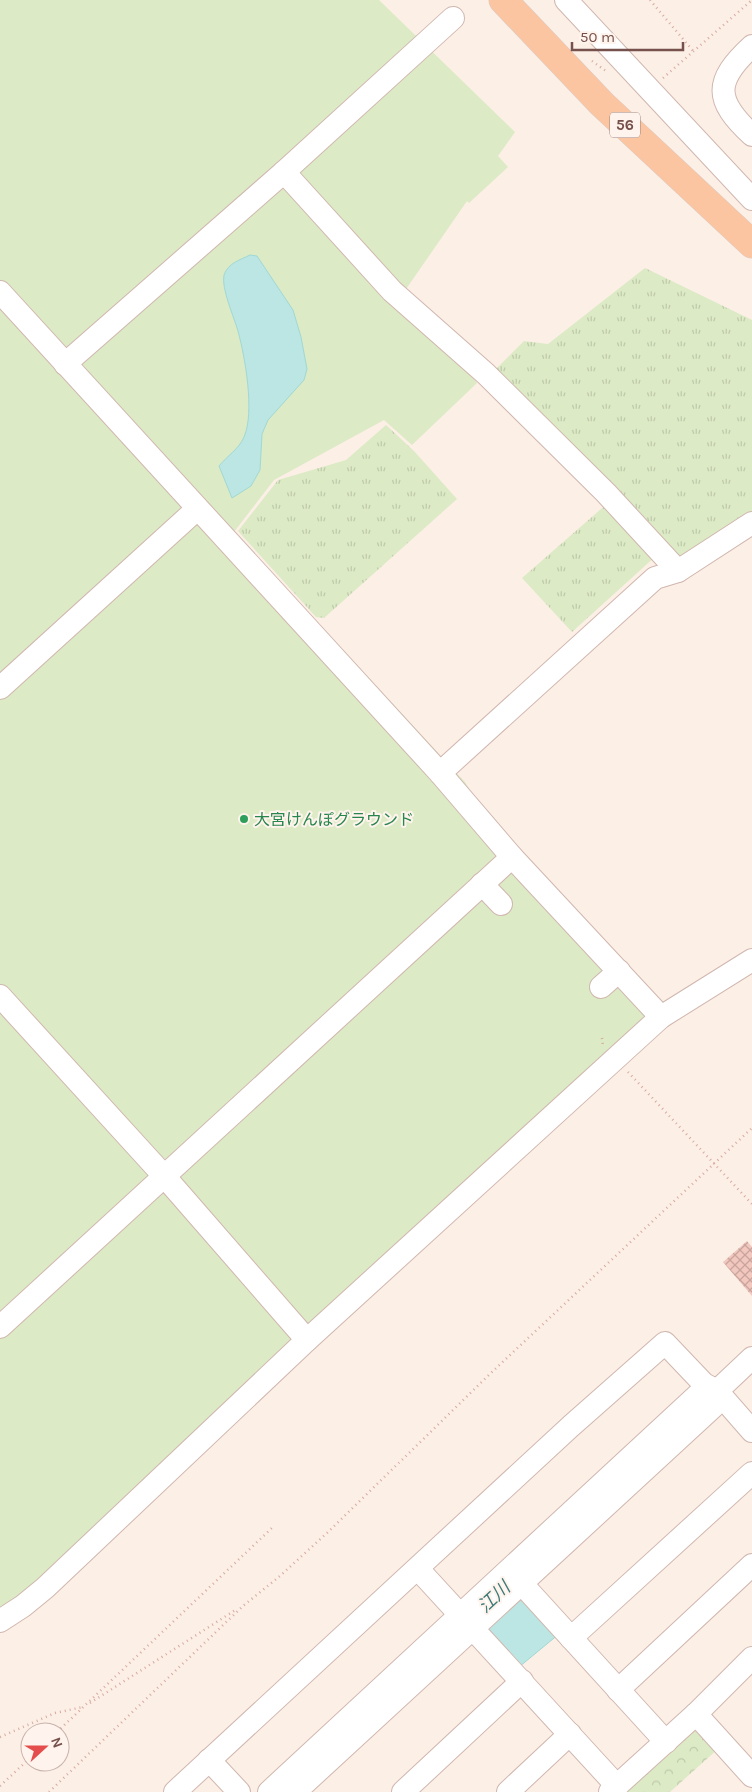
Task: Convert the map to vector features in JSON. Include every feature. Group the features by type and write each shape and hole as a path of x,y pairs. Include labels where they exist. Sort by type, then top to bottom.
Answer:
{"main road":[{"name":"56","path":"503,0 602,104 752,244"}],"street":[{"path":"566,0 752,199"},
{"path":"65,364 284,172 453,18"},
{"path":"752,46 736,61 728,73 722,90 726,105 737,122 752,135"},
{"path":"284,172 392,291 493,381 606,493 678,571"},
{"path":"0,292 440,773 512,857 661,1017"},
{"path":"0,688 197,509"},
{"path":"440,773 655,578 678,571 752,523"},
{"path":"0,1327 512,857"},
{"path":"482,884 501,904"},
{"path":"0,1621 23,1606 45,1588 307,1340 661,1017 752,960"},
{"path":"601,987 619,971"},
{"path":"0,996 165,1177 307,1340"},
{"path":"175,1792 418,1570 571,1426 665,1343 704,1384 713,1389 752,1431"},
{"path":"713,1389 752,1358"},
{"path":"269,1792 713,1407 713,1389"},
{"path":"571,1638 752,1474"},
{"path":"618,1690 752,1565"},
{"path":"418,1570 570,1734 614,1789 696,1714 752,1658"},
{"path":"515,1577 666,1742"},
{"path":"295,1792 467,1621"},
{"path":"403,1792 522,1681"},
{"path":"696,1714 752,1776"},
{"path":"508,1792 570,1734"},
{"path":"209,1760 239,1792"}],"path":[{"path":"650,0 694,52"},
{"path":"649,90 752,0"},
{"path":"615,1059 752,1204"},
{"path":"49,1792 243,1606 313,1546 493,1371 752,1128"},
{"path":"68,1722 274,1526"},
{"path":"0,1737 55,1713 84,1707 243,1606"},
{"path":"0,1786 20,1767"}],"green space":[{"name":"大宮けんぽグラウンド","path":"0,0 379,0 515,132 498,156 508,167 469,203 467,201 404,292 477,383 412,445 384,420 274,480 234,532 465,782 512,857 650,1018 0,1615"},
{"path":"645,268 752,320 752,515 681,562 491,374 524,341 548,344"},
{"path":"386,425 414,451 457,499 324,618 316,617 238,531 278,480 346,460"},
{"path":"609,502 657,555 572,632 522,578"},
{"path":"698,1725 719,1748 670,1792 626,1792"}],"water":[{"path":"250,255 257,256 293,310 301,337 307,369 304,380 268,420 262,434 260,470 251,486 232,498 219,466 236,449 244,437 249,414 249,399 241,342 226,295 224,275 235,262"},
{"path":"523,1594 559,1634 519,1667 485,1630"}],"building":[{"path":"747,1241 752,1247 752,1296 723,1262"}],"place":[{"name":"大宮けんぽグラウンド","path":"244,819"}],"water label":[{"name":"江川","path":"494,1597"}]}
